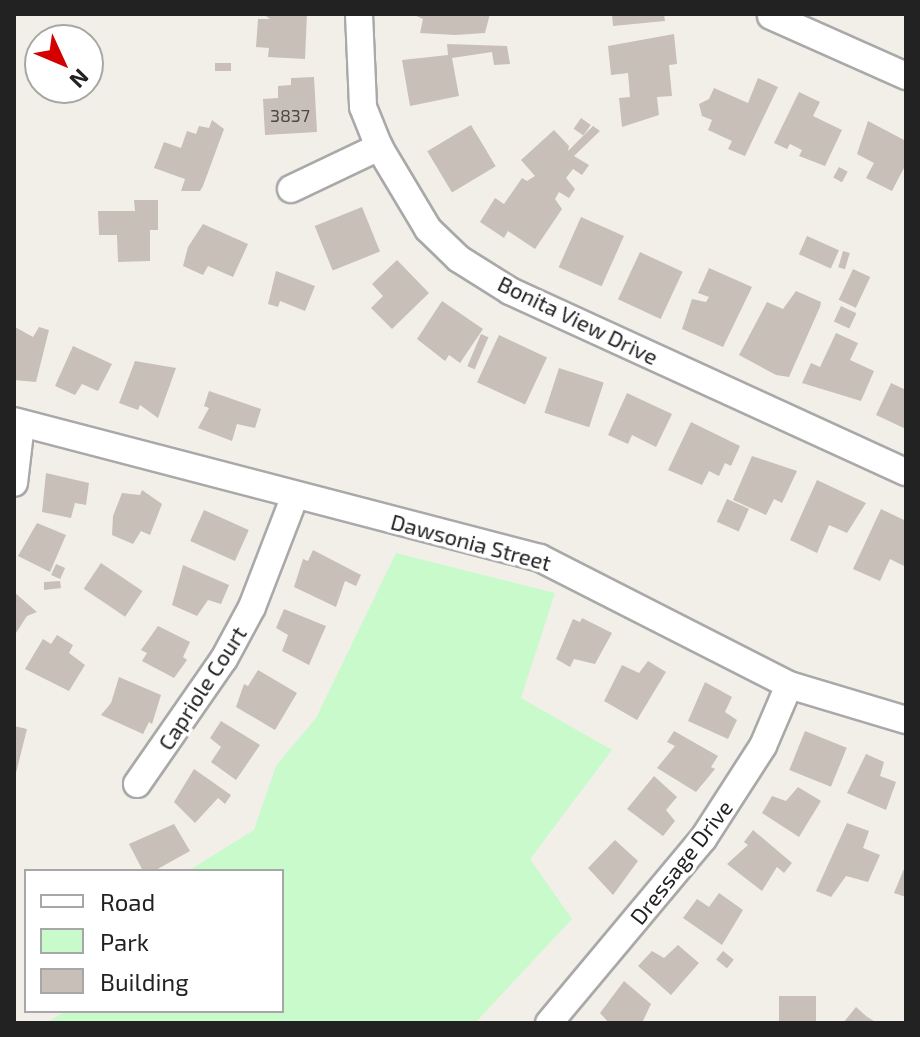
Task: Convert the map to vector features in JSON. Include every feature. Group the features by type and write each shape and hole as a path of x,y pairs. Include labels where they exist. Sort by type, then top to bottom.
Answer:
{"street":[{"name":"Bonita View Drive","path":"359,14 363,107 379,147 428,229 459,259 510,291 906,472"},
{"path":"771,16 905,74"},
{"path":"291,189 379,147"},
{"path":"14,483 17,422"},
{"name":"Dawsonia Street","path":"17,422 152,454 294,498 482,541 561,566 789,685 906,720"},
{"name":"Capriole Court","path":"137,784 224,659 252,607 294,498"},
{"name":"Dressage Drive","path":"549,1023 703,839 763,746 789,685"}],"green space":[{"path":"396,553 555,593 521,698 612,750 530,859 572,919 475,1023 45,1023 63,1013 284,1013 284,869 191,869 254,830 276,766 316,718"}],"building":[{"path":"263,14 307,14 305,59 268,57 269,48 256,47 258,19 270,19"},
{"path":"412,14 490,14 485,33 455,35 420,33 423,19"},
{"path":"612,14 664,14 665,21 613,26"},
{"path":"674,34 677,64 669,65 672,96 657,97 659,115 622,127 619,98 630,97 628,73 611,75 608,46"},
{"path":"447,44 507,46 510,64 494,65 492,52 452,58 459,96 410,106 402,60 448,55"},
{"path":"215,63 231,63 231,71 215,71"},
{"path":"314,77 317,132 265,135 263,99 278,98 278,86 291,85 291,78"},
{"path":"758,78 778,87 745,156 728,149 732,141 708,130 712,120 702,116 699,104 709,99 714,88 748,103"},
{"path":"799,92 820,102 813,116 842,130 825,166 799,156 802,150 790,144 787,149 774,143"},
{"path":"581,118 591,125 583,136 574,129"},
{"path":"212,120 224,129 203,186 200,191 181,191 185,179 154,168 164,142 181,148 187,131 196,134 199,126 209,128"},
{"path":"868,121 906,141 906,164 892,191 866,178 874,163 857,154"},
{"path":"471,125 496,166 452,192 427,151"},
{"path":"593,126 600,131 574,156 589,165 582,175 573,169 566,178 575,189 569,198 559,192 555,199 562,209 535,249 508,231 504,238 480,222 495,198 504,204 522,178 527,181 535,176 521,160 554,130 569,146 568,151"},
{"path":"839,167 848,172 842,182 833,177"},
{"path":"134,200 158,200 158,230 150,230 150,261 118,262 117,235 99,235 98,211 135,211"},
{"path":"362,207 380,252 333,271 315,226"},
{"path":"581,217 624,236 602,286 559,267"},
{"path":"203,224 248,244 233,277 208,266 203,275 183,266 188,247"},
{"path":"807,236 839,250 831,269 799,254"},
{"path":"843,251 850,253 845,269 838,267"},
{"path":"640,252 683,272 661,319 618,299"},
{"path":"397,260 429,293 392,329 371,308 383,296 372,284"},
{"path":"709,268 752,287 723,347 682,329 692,299 706,302 709,297 698,293"},
{"path":"853,269 870,277 856,308 839,300"},
{"path":"276,271 315,286 305,311 280,301 278,307 268,304"},
{"path":"796,291 821,302 820,307 789,377 776,375 739,355 767,302 783,309"},
{"path":"442,301 483,329 460,363 449,355 445,361 417,339"},
{"path":"841,306 856,313 849,329 834,321"},
{"path":"15,327 33,337 39,327 49,330 36,382 14,380"},
{"path":"836,333 858,343 850,360 874,371 861,401 802,383 811,363 820,367"},
{"path":"481,334 488,337 475,369 467,366"},
{"path":"499,335 547,357 525,405 477,382"},
{"path":"73,346 112,364 98,391 82,384 75,395 55,386"},
{"path":"135,361 176,368 158,418 140,405 138,410 119,403"},
{"path":"559,368 604,383 589,427 544,413"},
{"path":"891,383 906,390 906,429 876,415"},
{"path":"209,391 261,409 255,428 237,424 232,441 198,428 209,408 204,406"},
{"path":"627,393 672,414 656,447 632,435 628,444 608,435"},
{"path":"691,422 740,446 731,466 725,463 719,476 709,471 702,485 668,470"},
{"path":"752,456 797,471 782,503 774,499 766,515 733,500"},
{"path":"46,473 89,483 86,505 75,503 71,518 42,512"},
{"path":"817,480 866,503 847,533 829,525 817,553 790,540"},
{"path":"142,490 162,504 150,535 141,531 133,544 112,535 113,516 122,493 140,495"},
{"path":"727,499 749,509 739,532 717,522"},
{"path":"881,509 906,521 906,561 904,566 890,559 880,581 853,569"},
{"path":"204,510 249,530 235,561 190,541"},
{"path":"37,523 66,535 50,572 18,556"},
{"path":"313,550 361,575 356,586 345,581 336,607 294,587 303,559 308,561"},
{"path":"101,563 142,591 125,617 84,589"},
{"path":"56,564 65,568 60,579 51,575"},
{"path":"183,565 229,585 221,604 208,600 197,616 172,605"},
{"path":"60,581 61,588 44,590 44,582"},
{"path":"14,592 37,612 27,616 14,636"},
{"path":"284,609 326,626 309,665 282,651 288,635 276,628"},
{"path":"582,618 612,633 595,664 574,659 570,667 556,659 573,619 580,622"},
{"path":"158,626 190,642 183,657 187,660 174,678 142,661 147,653 141,650"},
{"path":"57,635 73,645 69,653 85,665 69,691 25,669 43,639 51,644"},
{"path":"648,661 666,672 637,720 604,701 622,665 639,673"},
{"path":"258,670 297,693 275,730 236,707 244,684 248,686"},
{"path":"119,677 161,695 152,724 149,722 143,734 101,715 111,703"},
{"path":"705,682 732,697 725,712 737,720 728,739 688,721"},
{"path":"221,721 260,745 236,780 211,762 221,747 210,738"},
{"path":"14,726 27,729 15,777 14,777"},
{"path":"674,731 718,756 711,767 715,769 696,792 657,768 675,746 667,742"},
{"path":"805,731 847,748 831,787 789,770"},
{"path":"866,754 884,762 880,776 896,782 886,810 847,793"},
{"path":"194,769 231,795 225,804 218,798 195,823 174,802"},
{"path":"654,776 677,797 666,810 675,821 663,836 627,809"},
{"path":"798,787 821,801 799,837 762,813 772,796 786,801"},
{"path":"847,823 869,831 863,848 880,855 868,882 846,876 831,897 816,891"},
{"path":"174,824 190,851 158,869 142,869 129,844"},
{"path":"753,830 792,863 784,873 777,867 762,891 727,864 748,845 744,842"},
{"path":"615,840 638,861 613,895 588,868"},
{"path":"906,864 906,897 894,893"},
{"path":"719,893 743,910 722,945 683,918 697,899 709,907"},
{"path":"678,945 699,963 671,995 638,966 652,951 664,958"},
{"path":"723,951 734,960 727,968 716,960"},
{"path":"624,981 651,1004 642,1023 609,1023 600,1013"},
{"path":"779,996 816,996 816,1023 779,1023"},
{"path":"856,1007 866,1016 877,1023 843,1023"}]}
